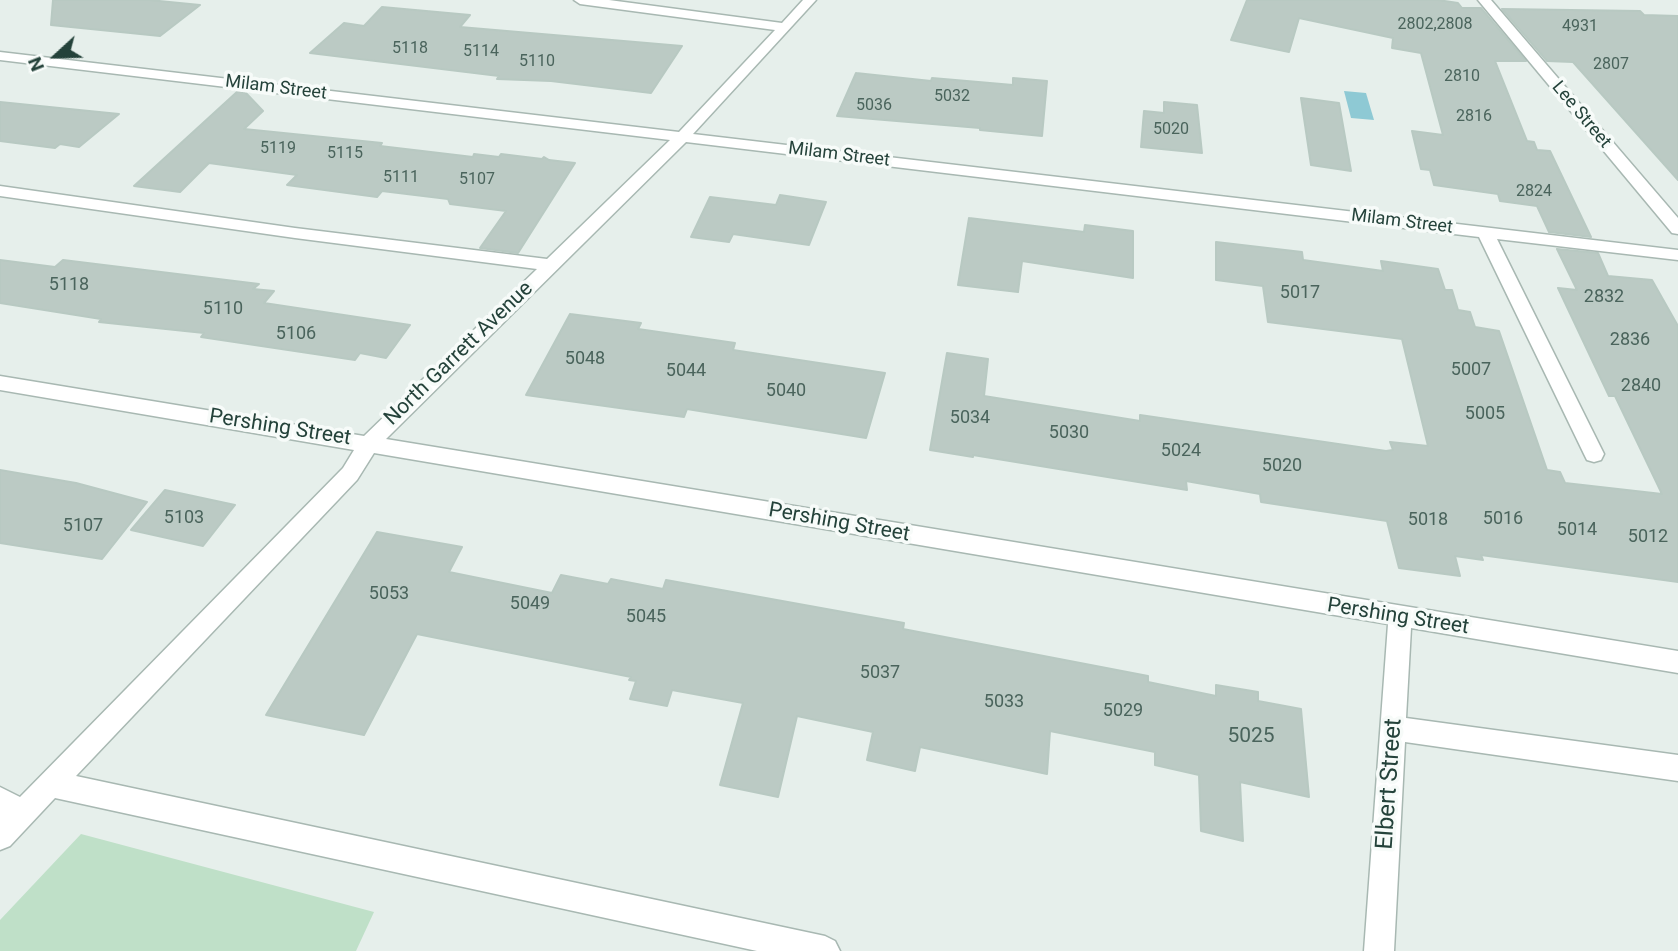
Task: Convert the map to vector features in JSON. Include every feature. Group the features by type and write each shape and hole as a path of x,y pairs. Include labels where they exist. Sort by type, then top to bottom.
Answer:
{"street":[{"path":"580,0 784,27"},
{"name":"North Garrett Avenue","path":"0,835 11,806 51,784 350,474 370,442 682,136 810,0"},
{"name":"Lee Street","path":"1484,0 1678,229"},
{"name":"Milam Street","path":"0,56 1678,255"},
{"path":"0,191 295,233 551,265"},
{"path":"1486,233 1594,454"},
{"name":"Pershing Street","path":"0,383 370,442 1399,618 1678,662"},
{"name":"Elbert Street","path":"1379,951 1399,618"},
{"path":"1394,728 1449,738 1678,768"},
{"path":"51,784 825,951"}],"green space":[{"path":"81,834 374,912 356,951 0,951 0,920"}],"water":[{"path":"1344,91 1366,93 1374,120 1351,118"}],"building":[{"path":"53,0 149,0 200,5 160,36 51,25"},
{"path":"1247,0 1438,0 1458,3 1462,8 1481,8 1526,61 1495,61 1527,141 1534,142 1537,150 1550,151 1591,237 1549,232 1537,206 1500,201 1498,194 1434,185 1430,170 1421,169 1412,131 1443,135 1421,53 1392,48 1393,38 1299,18 1289,52 1231,40"},
{"path":"382,7 470,15 460,27 682,46 651,93 551,81 497,79 499,76 310,53 344,23 364,26"},
{"path":"1502,9 1640,11 1644,15 1678,16 1678,180 1573,62 1547,61"},
{"path":"856,73 931,81 932,78 1013,85 1013,78 1047,81 1042,136 837,116"},
{"path":"238,91 245,92 263,111 244,129 382,143 380,146 473,157 474,154 499,157 501,154 542,159 544,157 575,163 518,253 480,248 506,211 450,204 448,199 382,191 377,197 287,185 297,175 209,163 180,192 134,186"},
{"path":"1301,98 1339,103 1351,171 1311,165"},
{"path":"0,102 119,114 79,147 60,144 55,148 0,141"},
{"path":"1164,102 1197,105 1202,153 1141,147 1144,111 1164,113"},
{"path":"780,195 826,202 809,245 733,234 729,242 691,237 710,197 776,205"},
{"path":"969,218 1084,232 1085,225 1133,231 1133,278 1022,261 1018,292 958,285"},
{"path":"1216,242 1302,252 1303,260 1383,271 1381,261 1438,269 1445,290 1452,290 1458,310 1470,312 1475,327 1499,331 1547,470 1560,472 1565,483 1662,494 1615,396 1609,396 1558,288 1577,290 1557,249 1598,253 1608,276 1652,280 1678,326 1678,582 1481,555 1483,560 1455,556 1460,576 1399,568 1387,521 1261,502 1260,494 1186,481 1187,490 930,450 947,353 988,359 984,396 1140,421 1140,415 1386,451 1393,450 1390,442 1428,446 1402,339 1268,322 1263,286 1216,280"},
{"path":"0,260 55,267 63,260 259,284 253,289 274,291 264,303 410,325 386,358 360,353 355,360 201,337 204,333 99,322 101,319 0,303"},
{"path":"570,314 641,323 638,329 735,343 733,350 885,373 866,438 687,409 684,417 526,395"},
{"path":"0,470 76,483 147,502 102,559 0,543"},
{"path":"165,490 235,505 203,546 131,530"},
{"path":"377,532 462,547 449,572 552,593 561,575 608,584 611,579 663,589 666,580 904,623 903,629 1148,676 1148,682 1216,696 1216,685 1258,692 1258,701 1301,709 1309,797 1240,782 1243,841 1201,831 1199,775 1155,765 1155,752 1050,731 1047,774 920,747 915,771 867,760 873,732 797,716 778,797 720,785 743,703 672,690 667,706 630,699 636,681 629,680 631,677 417,634 364,735 266,715"}]}
